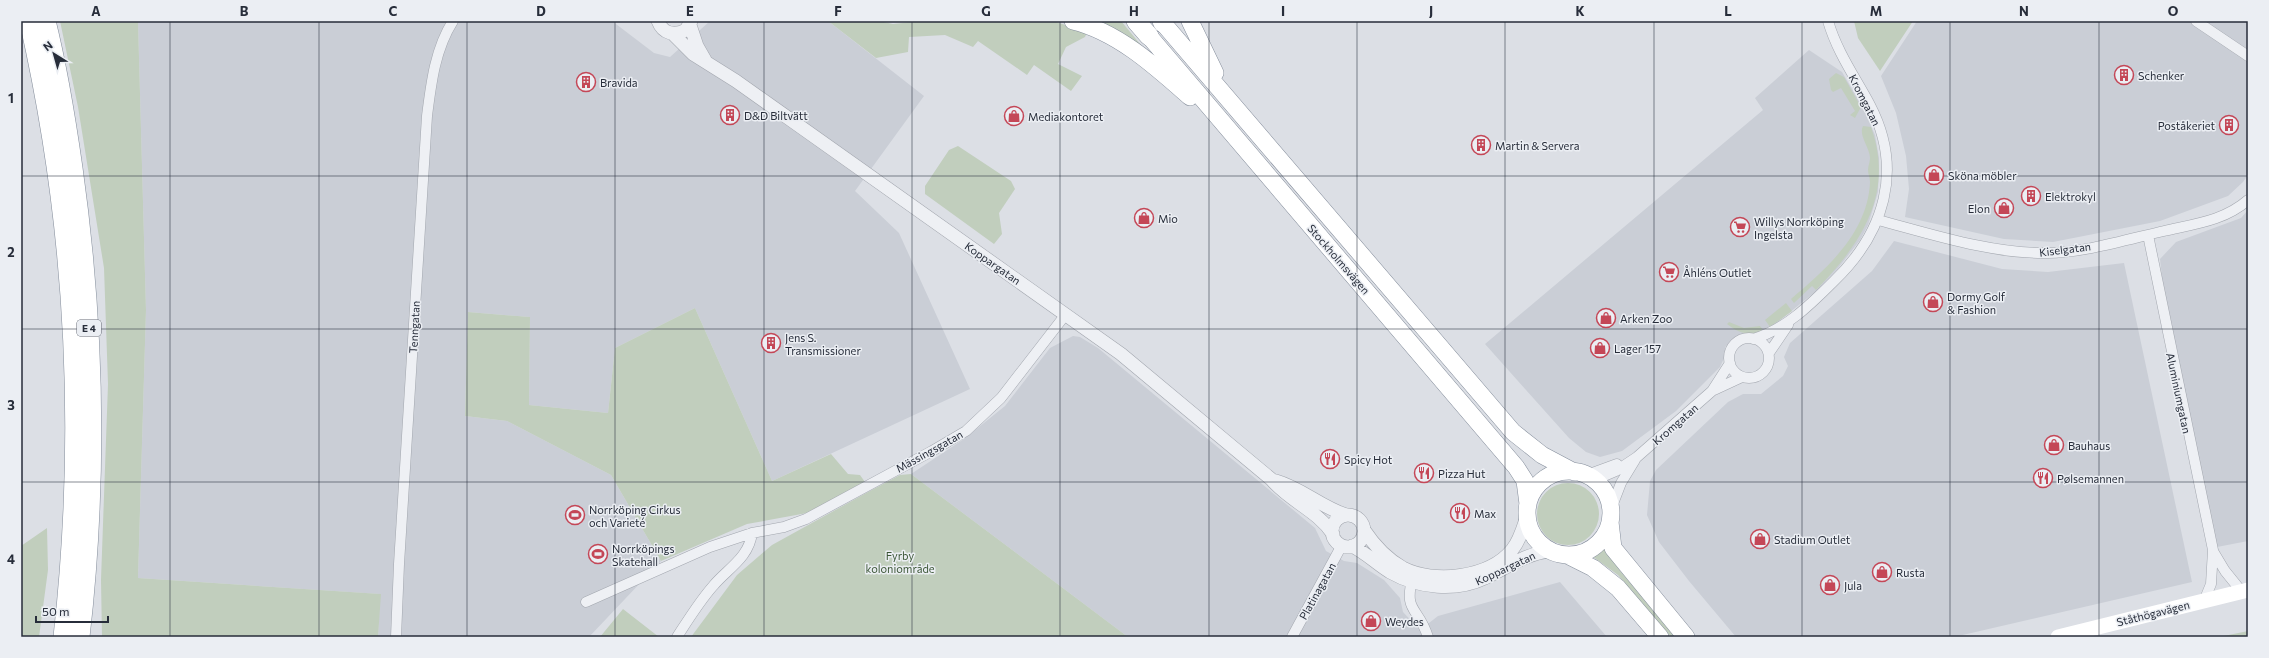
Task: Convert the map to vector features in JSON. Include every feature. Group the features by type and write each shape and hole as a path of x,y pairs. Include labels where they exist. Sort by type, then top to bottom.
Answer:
{"highway":[{"name":"E 4","path":"30,21 63,217 71,305 75,418 74,502 63,637"},
{"name":"E 4","path":"46,21 64,108 79,216 88,306 93,417 85,584 80,637"},
{"path":"1073,21 1116,39 1135,51 1234,136"},
{"name":"Stockholmsvägen","path":"1136,21 1516,467 1525,481 1527,510"},
{"path":"1190,21 1229,100"},
{"name":"Stockholmsvägen","path":"1163,22 1514,432 1542,456 1585,476"},
{"path":"1660,637 1618,588 1593,568 1569,556 1549,550 1539,543 1531,533 1527,510 1531,495 1541,482 1556,473 1585,476 1605,492 1610,515 1613,548 1686,637"},
{"path":"1569,556 1585,552 1604,537 1610,515"}],"main road":[{"name":"Ståthögavägen","path":"2058,637 2245,591"}],"street":[{"name":"Tenngatan","path":"396,637 398,564 431,82 438,55 453,21"},
{"name":"Koppargatan","path":"658,21 664,30 673,34 692,54 705,60 1121,354 1271,479 1280,490 1321,519 1333,534"},
{"name":"Kromgatan","path":"1753,339 1771,333 1794,317 1853,262 1869,239 1878,220 1886,187 1886,167 1882,134 1870,106 1842,56 1828,21"},
{"path":"2196,21 2248,56"},
{"path":"673,34 686,30 690,23"},
{"name":"Koppargatan","path":"690,23 697,46 705,60"},
{"name":"Kiselgatan","path":"1878,220 1996,249 2021,253 2049,253 2201,224 2226,216 2248,200"},
{"name":"Aluminiumgatan","path":"2148,235 2213,550 2213,576 2204,601"},
{"name":"Mässingsgatan","path":"586,602 710,547 752,533 784,527 806,519 938,448 966,431 1001,398 1066,314"},
{"name":"Kromgatan","path":"1769,353 1794,317"},
{"path":"1753,339 1763,344 1769,353 1768,365 1762,374 1749,378 1742,377 1737,374 1730,363 1731,352 1734,346 1742,340 1753,339"},
{"name":"Kromgatan","path":"1585,476 1616,471 1637,457 1712,391 1730,363"},
{"name":"Kromgatan","path":"1712,391 1742,377"},
{"name":"Kromgatan","path":"1610,515 1622,483 1637,457"},
{"name":"Koppargatan","path":"1271,479 1285,484 1324,507 1346,515"},
{"name":"Koppargatan","path":"1364,530 1372,541 1389,558 1412,577 1464,574 1493,565 1512,550 1521,534 1527,510"},
{"path":"1346,515 1357,518 1362,523 1364,530 1361,540 1347,546 1336,541 1333,534 1333,527 1337,520 1346,515"},
{"path":"677,637 714,585 744,554 751,542 752,533"},
{"name":"Koppargatan","path":"1347,546 1390,572 1412,577 1438,586 1462,586 1483,579 1525,556 1549,550"},
{"name":"Platinagatan","path":"1292,637 1347,546"},
{"name":"Aluminiumgatan","path":"2213,550 2226,571 2245,591"},
{"path":"1412,577 1409,605 1423,623 1428,637"}],"shaded area":[{"path":"138,21 612,21 654,53 670,57 710,21 828,21 924,96 855,191 899,233 970,389 772,481 695,308 615,348 608,413 529,405 530,317 468,312 465,416 507,421 611,475 661,561 589,637 378,637 380,594 138,578 146,310"},
{"path":"1917,21 2248,21 2248,175 2243,182 2228,196 2160,221 2053,242 2004,239 1905,217 1909,189 1906,156 1896,113 1881,76"},
{"path":"1809,50 1842,72 1862,106 1875,135 1879,158 1878,192 1868,225 1860,240 1839,267 1816,291 1778,322 1765,332 1756,335 1741,334 1725,347 1725,356 1720,367 1676,411 1622,451 1600,457 1586,452 1569,438 1485,344 1763,110 1755,98"},
{"path":"2248,210 2248,541 2217,547 2165,303 2160,259 2176,242 2241,218"},
{"path":"1894,241 2002,269 2048,272 2124,263 2192,582 1954,637 1736,637 1689,581 1659,542 1647,515 1650,481 1656,470 1728,402 1743,394 1761,394 1783,376 1788,366 1784,357 1790,343 1872,271"},
{"path":"1073,336 1080,337 1098,348 1315,528 1326,551 1344,561 1357,563 1384,580 1400,598 1403,612 1420,630 1438,616 1560,582 1607,637 1128,637 911,474 964,439 1005,406 1050,348"}],"green space":[{"path":"60,21 138,21 146,310 138,578 381,594 378,637 102,637 101,580 108,384 104,268 78,107"},
{"path":"828,21 879,21 893,24 922,21 1053,21 1087,32 1085,37 1066,47 1058,64 1082,76 1071,91 1034,65 1027,75 978,41 973,47 945,35 909,37 908,52 876,58"},
{"path":"1091,21 1121,21 1145,50"},
{"path":"1854,21 1913,21 1880,71 1858,38"},
{"path":"1836,73 1844,77 1861,107 1855,118 1850,115 1855,111 1841,88 1833,92 1831,90 1829,79"},
{"path":"1863,126 1871,127 1877,151 1879,174 1876,196 1869,216 1860,236 1832,273 1816,290 1812,286 1794,303 1791,299 1831,262 1853,234 1862,218 1870,182 1868,170 1870,158 1862,133"},
{"path":"958,146 1011,181 1015,189 999,213 1002,234 994,244 925,194 925,186 949,150"},
{"path":"1786,303 1792,311 1770,327 1765,320"},
{"path":"695,308 772,481 831,454 848,474 860,475 865,482 807,513 747,524 661,561 611,475 507,421 465,416 468,312 530,317 529,405 608,413 615,348"},
{"path":"1729,322 1744,328 1760,326 1764,331 1749,334 1740,332 1727,324"},
{"name":"Fyrby koloniområde","path":"911,474 1128,637 691,637 737,575 772,545 900,475"},
{"path":"1562,483 1574,483 1590,492 1597,502 1599,514 1597,526 1590,536 1574,545 1562,545 1551,540 1542,531 1537,520 1537,508 1542,497 1551,488"},
{"path":"47,528 48,570 39,637 21,637 21,546"},
{"path":"1604,546 1621,572 1677,637 1671,637 1618,575 1592,556"},
{"path":"623,609 659,637 600,637"},
{"path":"2248,631 2248,637 2219,637"}],"place":[{"name":"Schenker","path":"2124,75"},
{"name":"Bravida","path":"586,82"},
{"name":"D&D Biltvätt","path":"730,115"},
{"name":"Mediakontoret","path":"1014,116"},
{"name":"Poståkeriet","path":"2229,125"},
{"name":"Martin & Servera","path":"1481,145"},
{"name":"Sköna möbler","path":"1934,175"},
{"name":"Elektrokyl","path":"2031,196"},
{"name":"Elon","path":"2004,208"},
{"name":"Mio","path":"1144,218"},
{"name":"Willys Norrköping Ingelsta","path":"1740,227"},
{"name":"Åhléns Outlet","path":"1669,272"},
{"name":"Dormy Golf & Fashion","path":"1933,302"},
{"name":"Arken Zoo","path":"1606,318"},
{"name":"Jens S. Transmissioner","path":"771,343"},
{"name":"Lager 157","path":"1600,348"},
{"name":"Bauhaus","path":"2054,445"},
{"name":"Spicy Hot","path":"1330,459"},
{"name":"Pizza Hut","path":"1424,473"},
{"name":"Pølsemannen","path":"2043,478"},
{"name":"Max","path":"1460,513"},
{"name":"Norrköping Cirkus och Varieté","path":"575,515"},
{"name":"Stadium Outlet","path":"1760,539"},
{"name":"Norrköpings Skatehall","path":"598,554"},
{"name":"Rusta","path":"1882,572"},
{"name":"Jula","path":"1830,585"},
{"name":"Weydes","path":"1371,621"}]}
